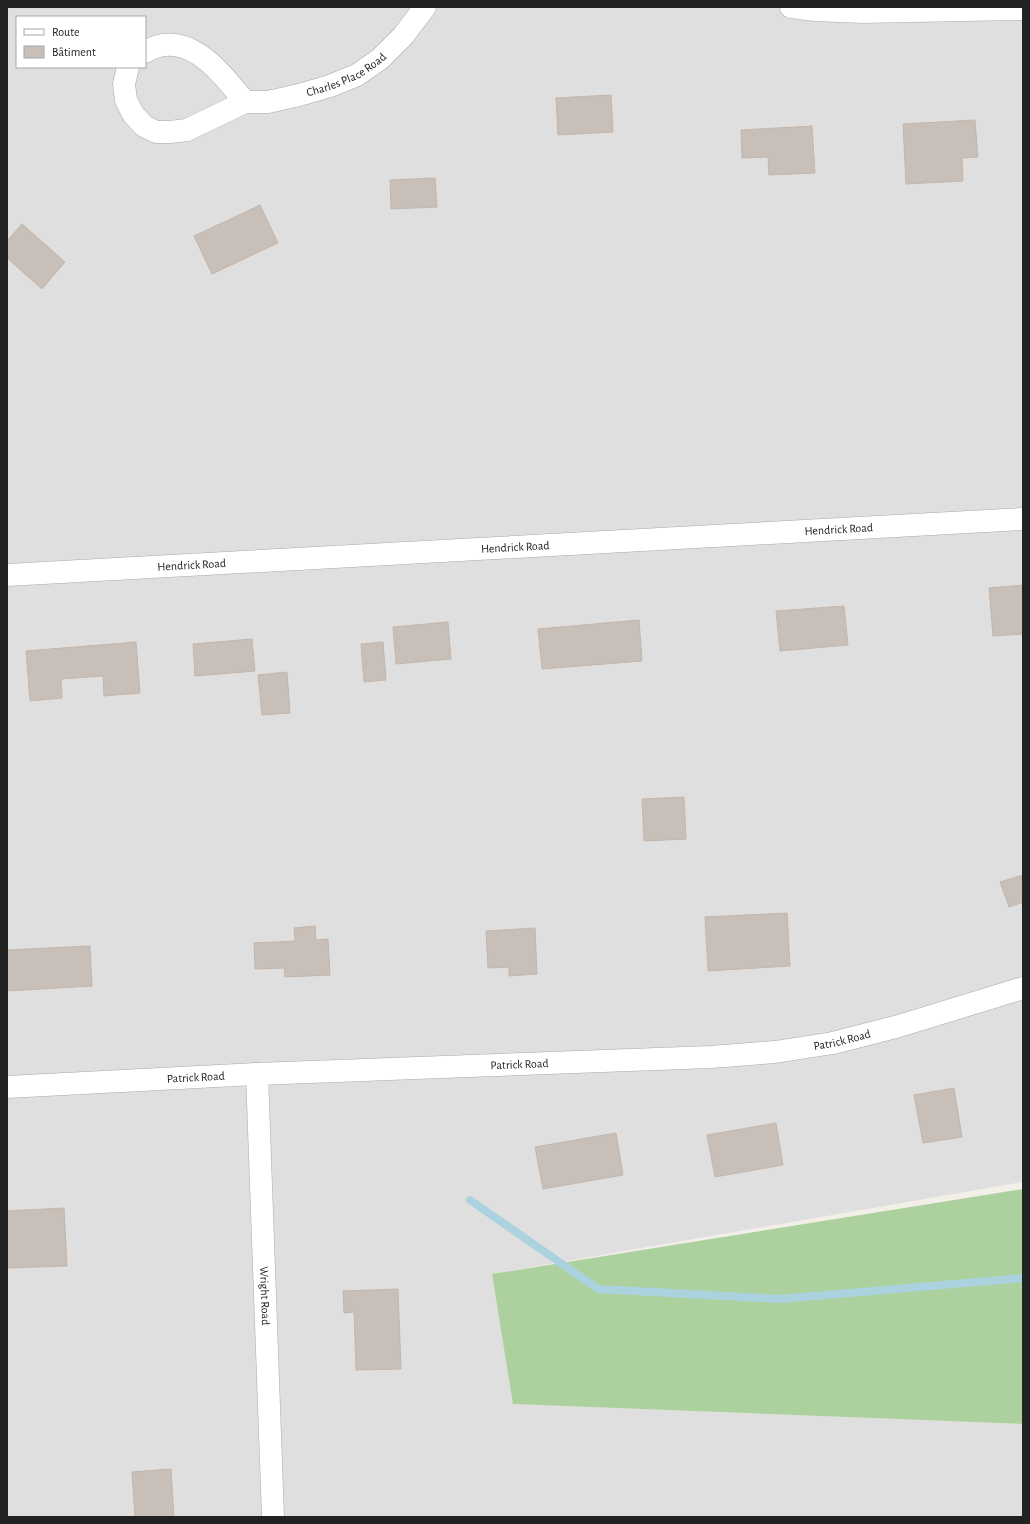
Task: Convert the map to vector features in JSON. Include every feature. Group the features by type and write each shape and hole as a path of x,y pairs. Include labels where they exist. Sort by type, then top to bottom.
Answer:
{"street":[{"name":"Charles Place Road","path":"128,68 124,84 126,100 133,114 140,122 144,126 156,132 187,130 245,102 268,102 299,95 330,86 356,75 380,59 402,36 425,7"},
{"path":"791,7 856,12 911,9 1023,8"},
{"path":"146,51 151,48 166,44 185,46 203,57 218,70 245,102"},
{"name":"Hendrick Road","path":"7,575 1023,519"},
{"name":"Patrick Road","path":"7,1087 257,1074 644,1058 712,1057 775,1052 833,1043 899,1026 1023,988"},
{"name":"Wright Road","path":"257,1074 274,1517"}],"shaded area":[{"path":"7,7 1023,7 1023,1182 492,1274 514,1404 1023,1424 1023,1517 7,1517"}],"green space":[{"path":"1023,1189 1023,1424 513,1404 492,1274"}],"building":[{"path":"611,95 613,132 558,135 556,98"},
{"path":"975,120 978,157 962,158 963,181 906,184 903,124"},
{"path":"812,126 815,173 769,175 768,157 742,158 741,130"},
{"path":"435,178 437,207 391,209 390,180"},
{"path":"260,205 278,243 212,274 194,236"},
{"path":"22,224 65,262 42,289 7,258 7,241"},
{"path":"1023,585 1023,634 993,636 989,588"},
{"path":"844,606 848,645 780,651 776,611"},
{"path":"639,620 642,661 542,669 538,629"},
{"path":"448,622 451,659 396,664 393,627"},
{"path":"252,639 255,671 195,676 193,644"},
{"path":"136,642 140,693 104,696 103,676 61,679 62,698 30,701 26,651"},
{"path":"383,642 386,680 364,682 361,644"},
{"path":"287,672 290,713 262,715 258,675"},
{"path":"684,797 686,839 644,841 642,799"},
{"path":"1023,875 1023,902 1009,907 1000,882"},
{"path":"787,913 790,966 708,971 705,917"},
{"path":"315,926 316,940 328,939 330,975 285,977 284,968 255,969 254,943 295,941 294,928"},
{"path":"535,928 537,974 509,976 509,967 488,968 486,931"},
{"path":"90,946 92,986 7,991 7,950"},
{"path":"954,1088 962,1137 923,1143 914,1095"},
{"path":"776,1123 783,1165 715,1177 707,1135"},
{"path":"616,1133 623,1175 543,1189 535,1147"},
{"path":"64,1208 67,1266 7,1268 7,1211"},
{"path":"398,1289 401,1369 356,1370 354,1312 344,1313 343,1291"},
{"path":"171,1469 174,1517 135,1517 132,1472"}],"waterway":[{"path":"470,1200 598,1289 780,1299 1023,1278"}]}
